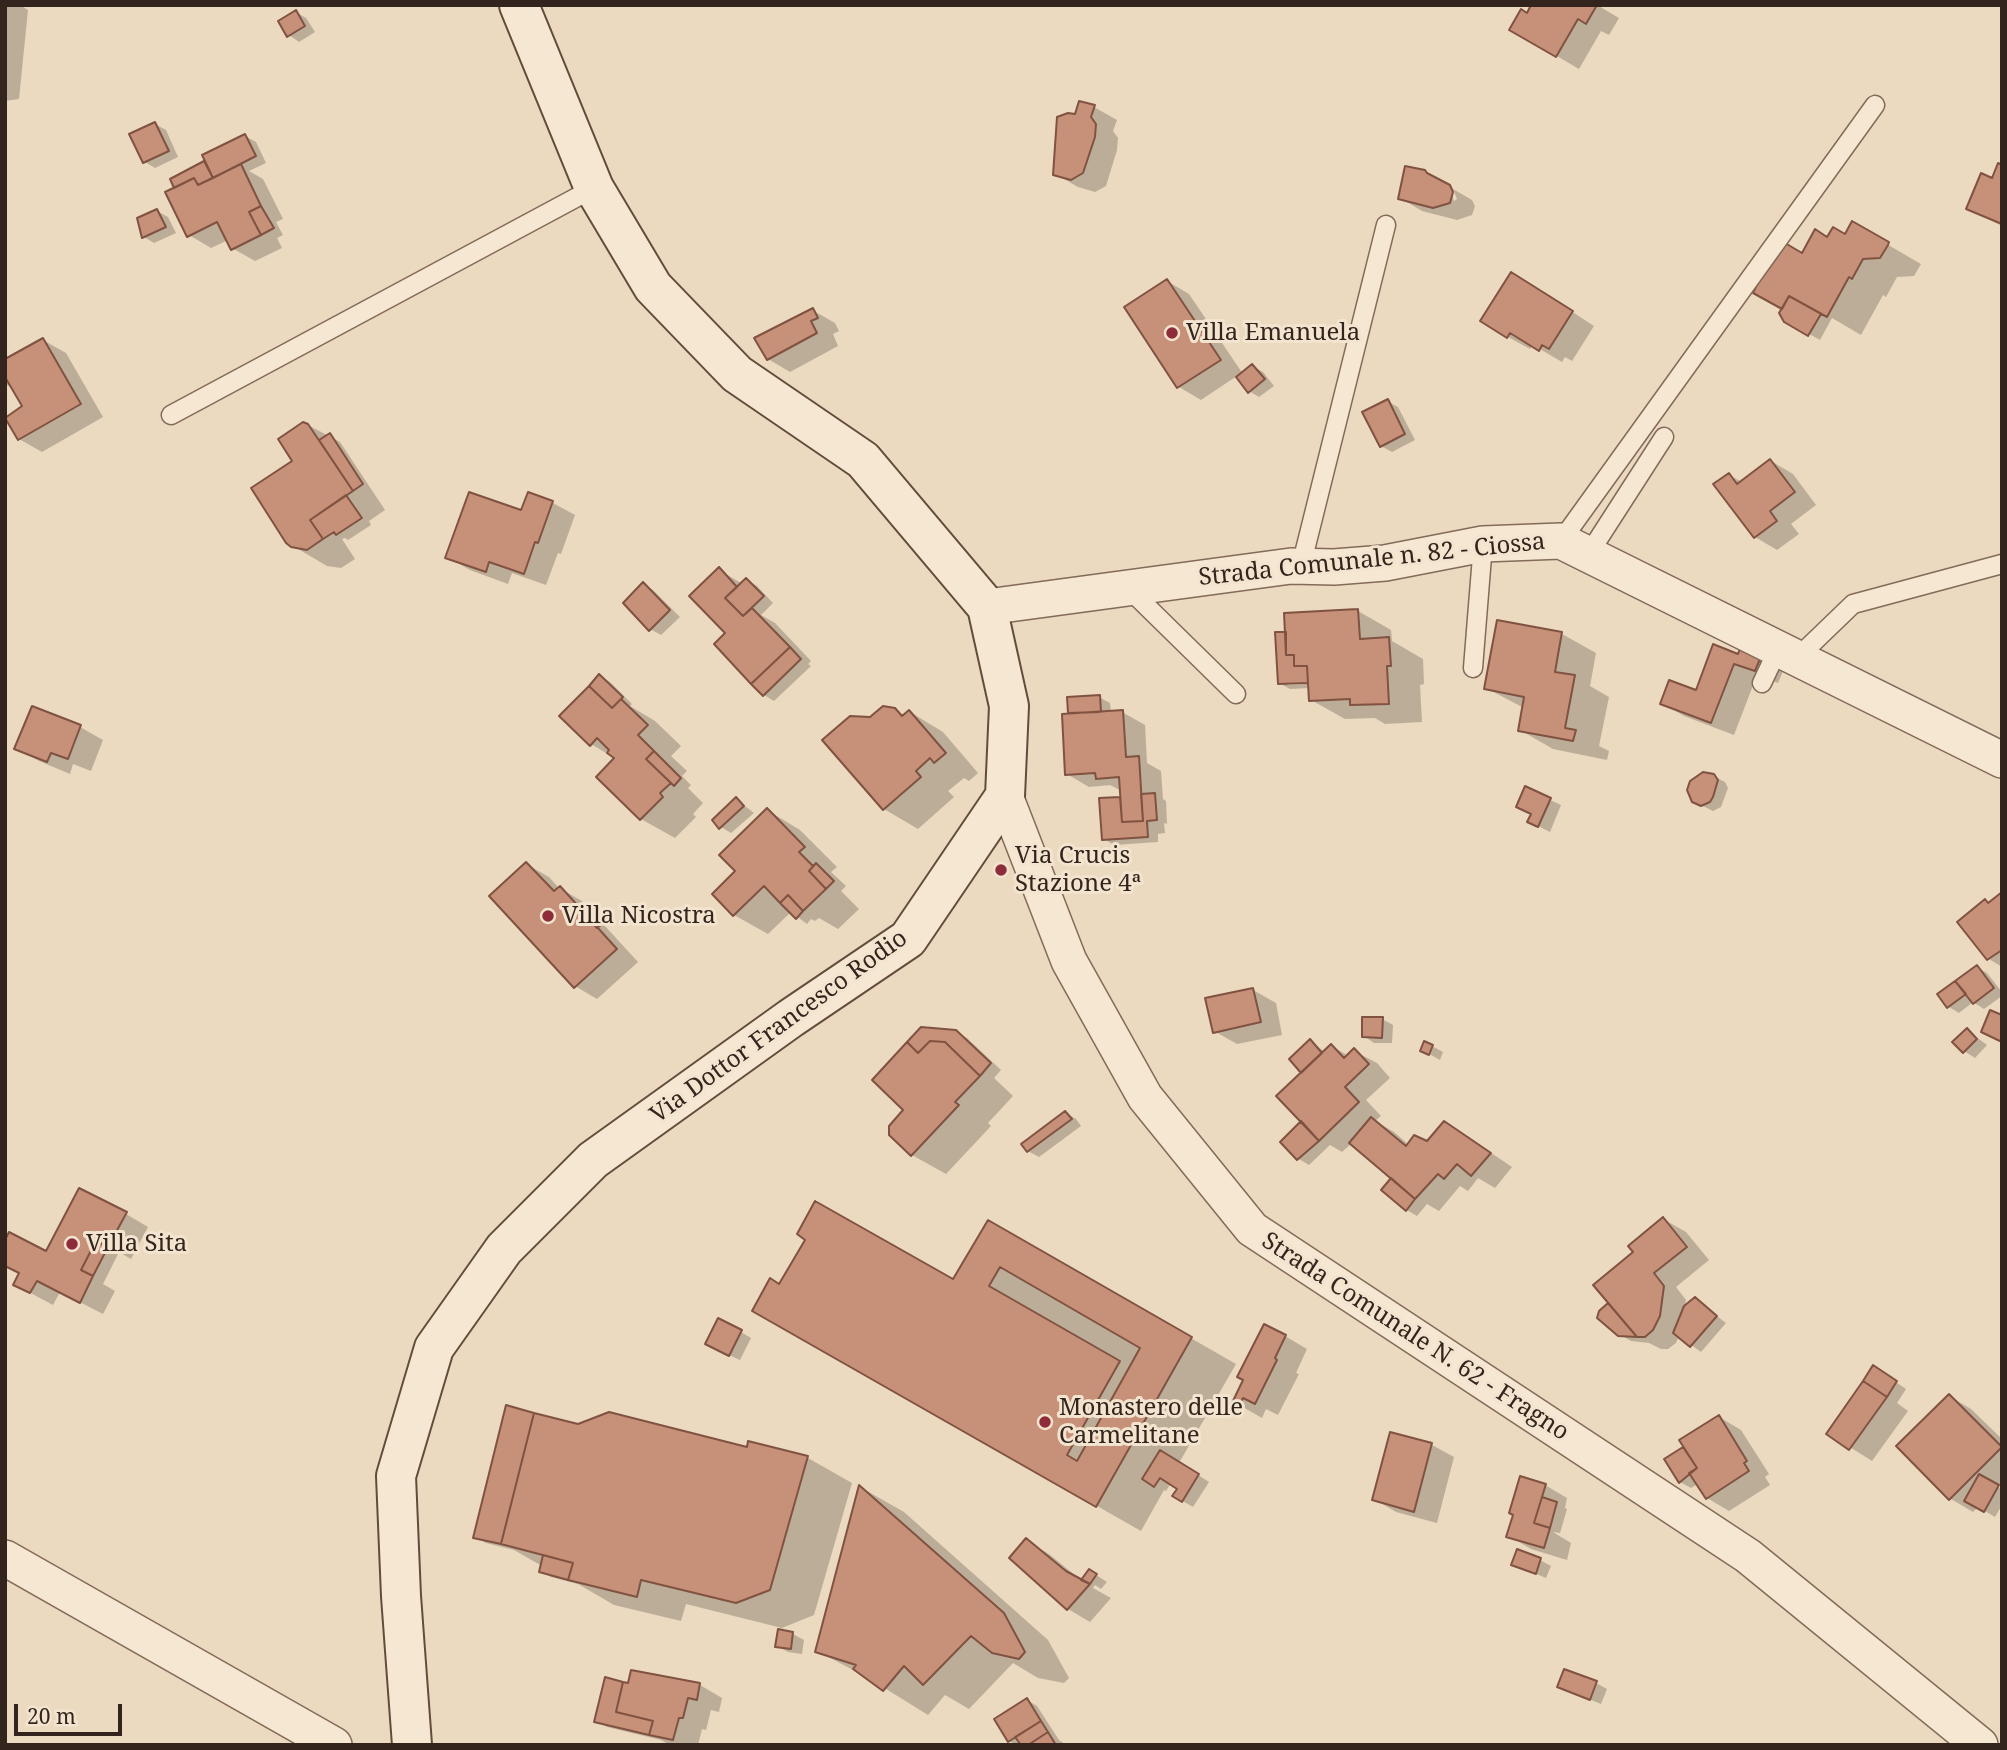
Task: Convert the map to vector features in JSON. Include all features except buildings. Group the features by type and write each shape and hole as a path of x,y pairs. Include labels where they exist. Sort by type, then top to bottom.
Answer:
{"main road":[{"path":"519,5 594,188 653,287 737,374 863,460 987,607 1009,706 1005,796"},
{"name":"Via Dottor Francesco Rodio","path":"412,1745 401,1596 396,1476 434,1348 505,1249 593,1160 791,1018 908,939 1005,796"}],"street":[{"name":"Strada Comunale n. 82 - Ciossa","path":"987,607 1301,566 1334,567 1385,563 1483,544 1574,548 1788,654 1995,750"},
{"name":"Strada Comunale N. 62 - Fragno","path":"1005,796 1069,961 1145,1097 1251,1229 1748,1556 1980,1745"},
{"path":"5,1558 334,1745"}],"lane":[{"path":"1574,548 1875,105"},
{"path":"171,415 594,188"},
{"path":"1301,566 1386,225"},
{"path":"1574,548 1664,437"},
{"path":"1473,668 1483,544"},
{"path":"1762,683 1788,654 1853,604 2002,564"},
{"path":"1128,588 1236,694"}],"place":[{"name":"Villa Emanuela","path":"1172,333"},
{"name":"Via Crucis Stazione 4ª","path":"1001,870"},
{"name":"Villa Nicostra","path":"548,916"},
{"name":"Villa Sita","path":"72,1244"},
{"name":"Monastero delle Carmelitane","path":"1045,1422"}]}
